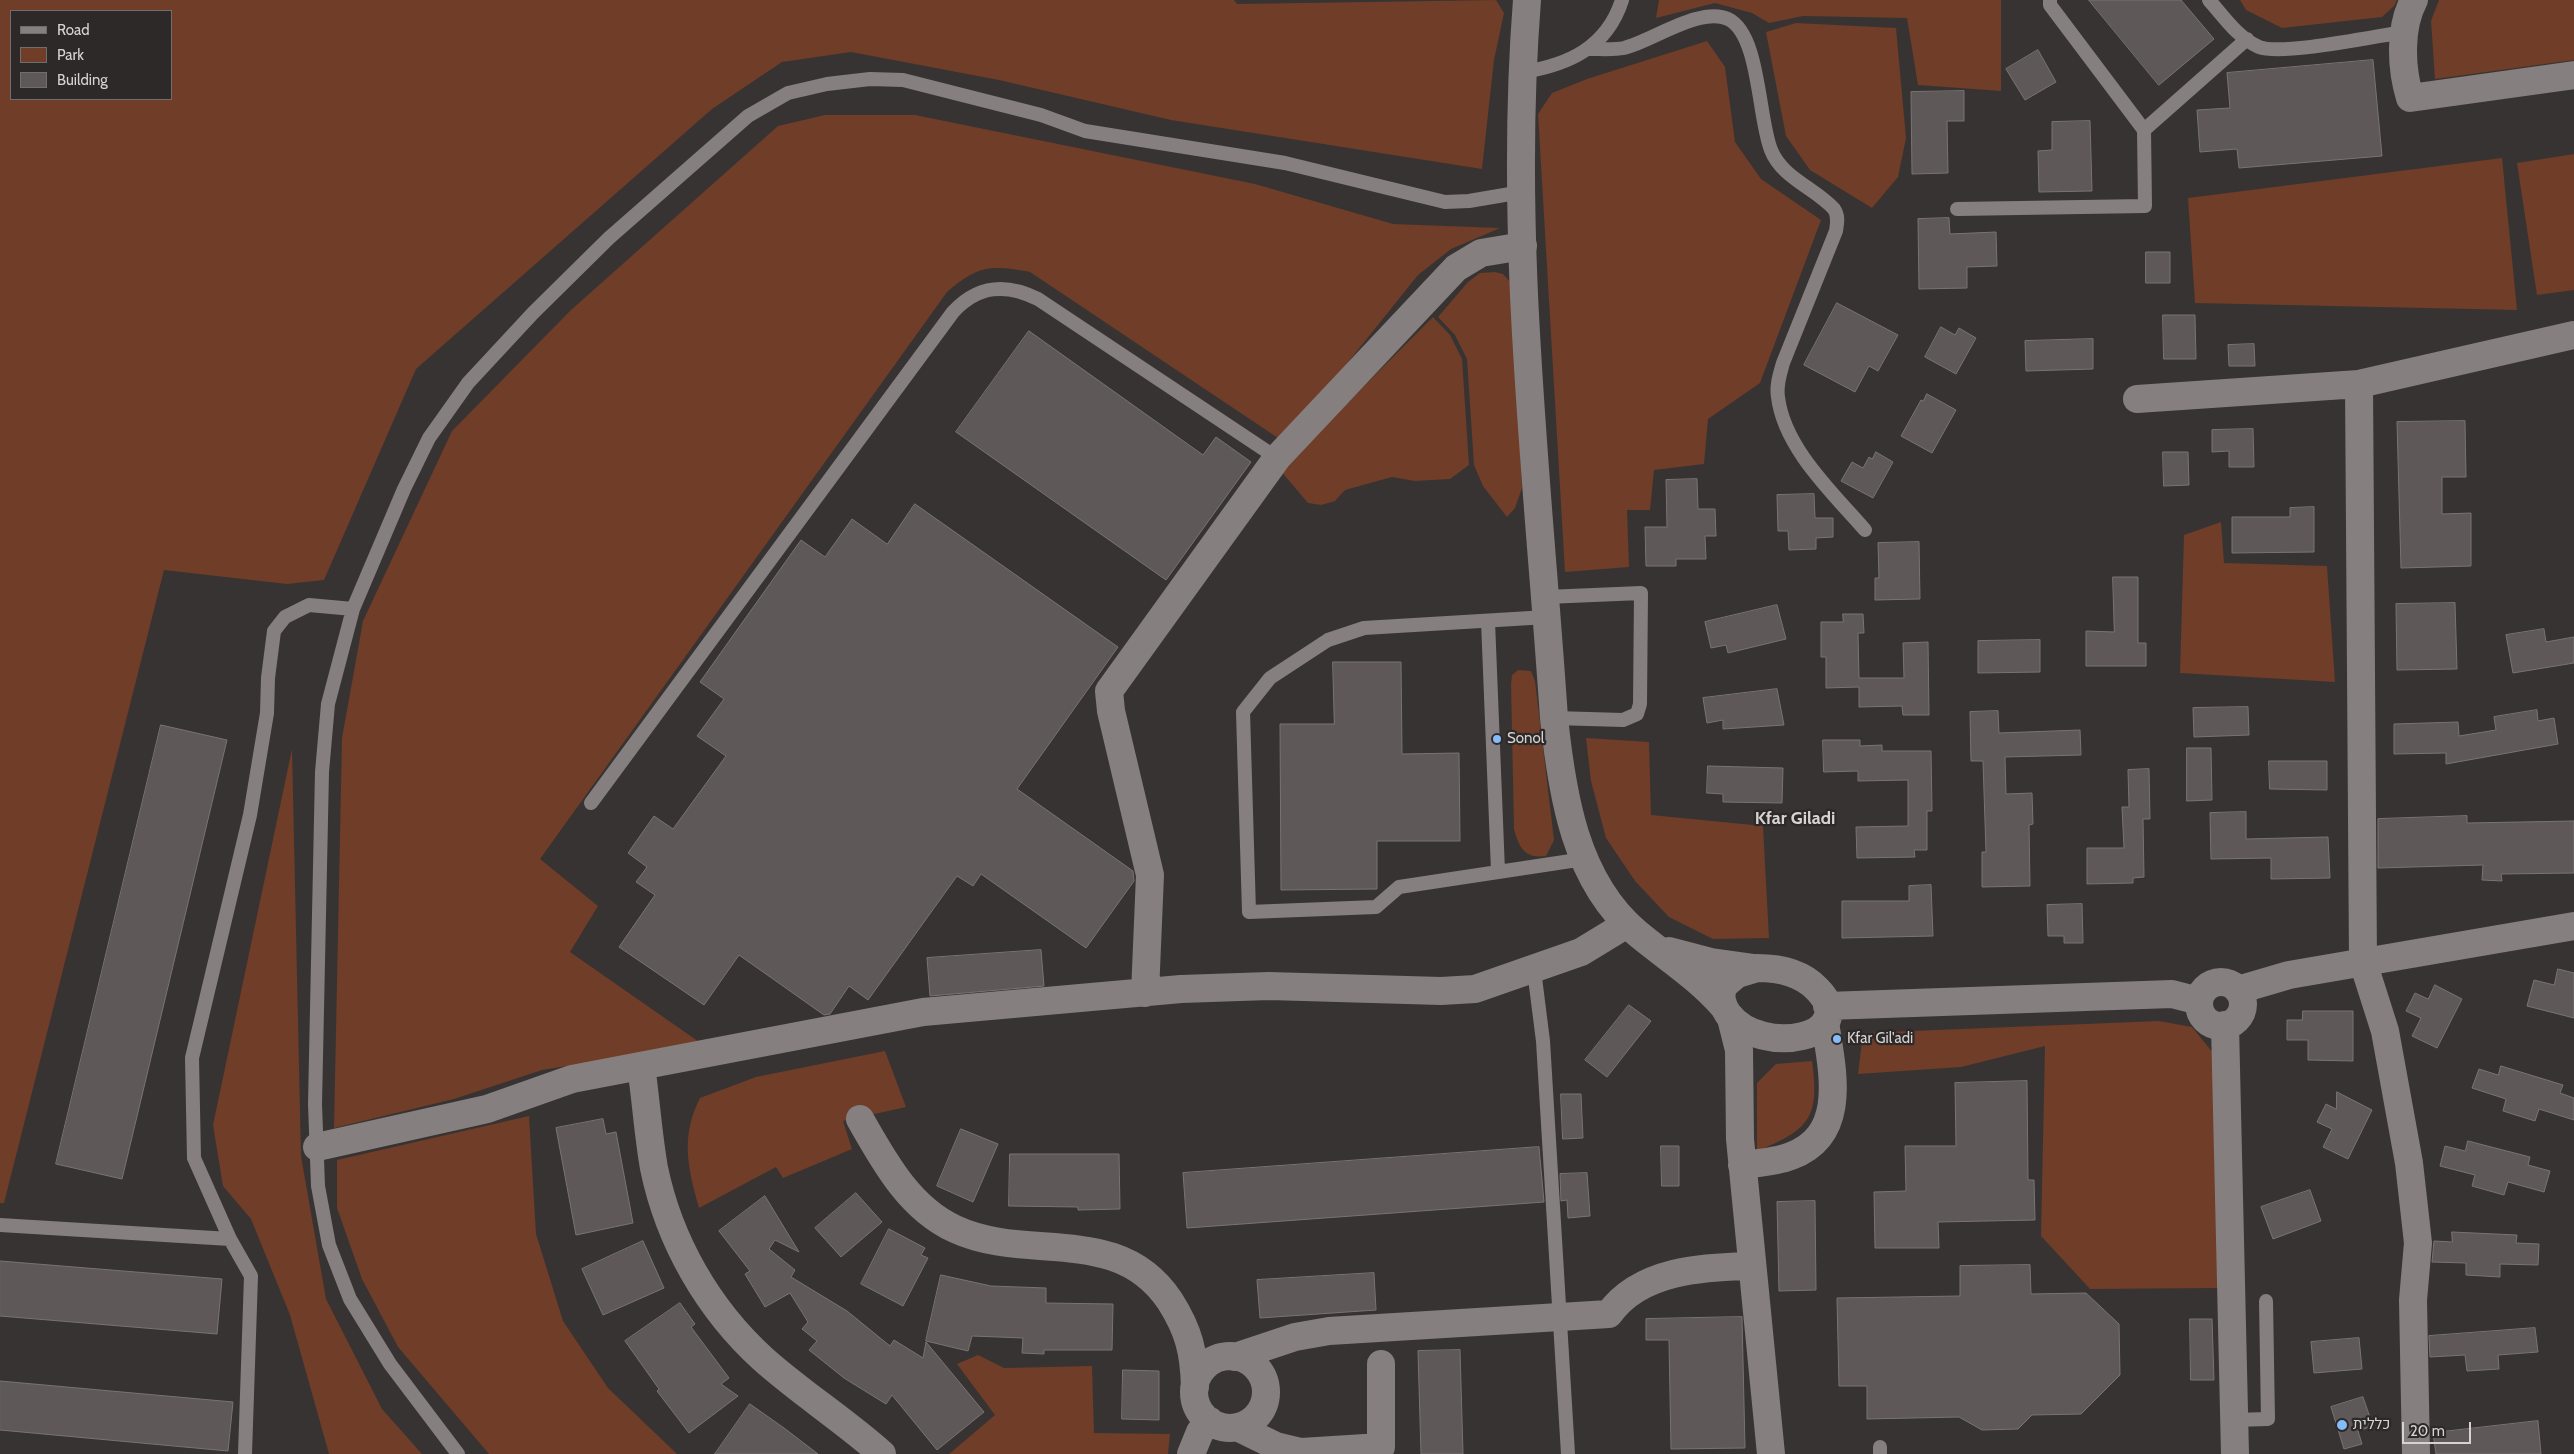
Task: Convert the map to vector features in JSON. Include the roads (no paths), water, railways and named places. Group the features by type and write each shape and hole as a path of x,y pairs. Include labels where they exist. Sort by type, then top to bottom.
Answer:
{"street":[{"path":"1527,0 1523,72 1522,246 1527,344 1554,718 1566,800 1584,859 1607,901 1627,924 1694,976 1728,1012 1758,1034 1783,1039"},
{"path":"2414,0 2404,32 2405,82 2410,98 2574,75"},
{"path":"1145,993 1150,875 1111,711 1108,691 1277,458 1456,268 1481,253 1522,246"},
{"path":"2137,399 2358,384 2574,335"},
{"path":"2358,384 2363,962 2387,1041 2409,1163 2418,1243 2413,1300 2416,1454"},
{"path":"316,1148 487,1109 572,1079 923,1012 1145,993 1269,986 1475,989 1534,970 1581,952 1627,924"},
{"path":"2238,990 2290,975 2574,926"},
{"path":"1656,946 1710,962 1791,973 1806,980 1817,989 1826,1014 1833,1091 1830,1113 1824,1130 1815,1142 1789,1157 1742,1165"},
{"path":"1765,968 1743,971 1727,981 1722,990 1739,1050 1742,1165 1771,1454"},
{"path":"2213,983 2228,983 2238,990 2242,1000 2240,1014 2234,1021 2225,1025 2214,1025 2206,1020 2200,1011 2199,1001 2203,991 2213,983"},
{"path":"1826,1014 2172,994 2199,1001"},
{"path":"1739,1083 1748,1064 1759,1051 1769,1044 1783,1039 1806,1036 1817,1030 1826,1014"},
{"path":"2225,1025 2235,1454"},
{"path":"641,1066 654,1167 663,1202 674,1234 704,1290 732,1326 762,1358 882,1454"},
{"path":"860,1119 880,1154 904,1188 934,1217 976,1238 1002,1244 1095,1251 1128,1262 1148,1276 1165,1294 1185,1328 1194,1357 1196,1404 1210,1421 1219,1426 1237,1427 1284,1448 1301,1452 1356,1452 1382,1448 1381,1364"},
{"path":"1195,1387 1198,1376 1213,1360 1233,1356 1306,1334 1609,1314 1624,1296 1634,1289 1675,1274 1709,1268 1752,1266"},
{"path":"1185,1328 1205,1344 1246,1360 1259,1370 1266,1394 1262,1408 1256,1416 1237,1427"},
{"path":"1306,1334 1277,1358 1268,1374 1267,1411 1281,1432 1299,1444 1320,1451"},
{"path":"1191,1454 1200,1432 1210,1421"}],"lane":[{"path":"1523,72 1565,63 1590,49 1611,24 1622,0"},
{"path":"1957,209 2145,206 2144,130 2050,5 2050,0"},
{"path":"2209,0 2237,33 2260,48 2287,50 2404,32"},
{"path":"1590,49 1622,48 1710,15 1729,19 1742,31 1749,45 1765,132 1771,152 1781,166 1796,180 1834,210 1838,220 1836,231 1783,363 1778,380 1778,398 1792,441 1806,462 1865,530"},
{"path":"2144,130 2246,39"},
{"path":"458,1454 390,1364 350,1298 330,1245 318,1186 315,1104 322,772 328,704 353,609 404,489 429,438 468,383 532,313 609,238 748,116 788,94 827,84 870,79 903,80 1040,115 1085,131 1285,163 1445,202 1469,201 1522,192"},
{"path":"591,803 953,312 966,299 982,290 1007,288 1038,300 1277,458"},
{"path":"1554,718 1623,720 1637,714 1640,704 1641,594 1546,607 1488,620 1364,628 1328,640 1270,678 1252,698 1243,712 1249,912 1376,907 1399,887 1584,859"},
{"path":"245,1454 251,1276 230,1239 194,1158 192,1058 250,815 267,713 268,678 274,631 285,617 309,604 353,609"},
{"path":"1488,620 1498,871"},
{"path":"1534,970 1544,1041 1568,1454"},
{"path":"0,1225 230,1239"},
{"path":"2234,1420 2268,1419 2266,1301"}],"place":[{"name":"Sonol","path":"1497,739"},
{"name":"Kfar Gil'adi","path":"1837,1039"},
{"name":"כללית","path":"2342,1425"}],"district":[{"name":"Kfar Giladi","path":"1795,819"}]}
